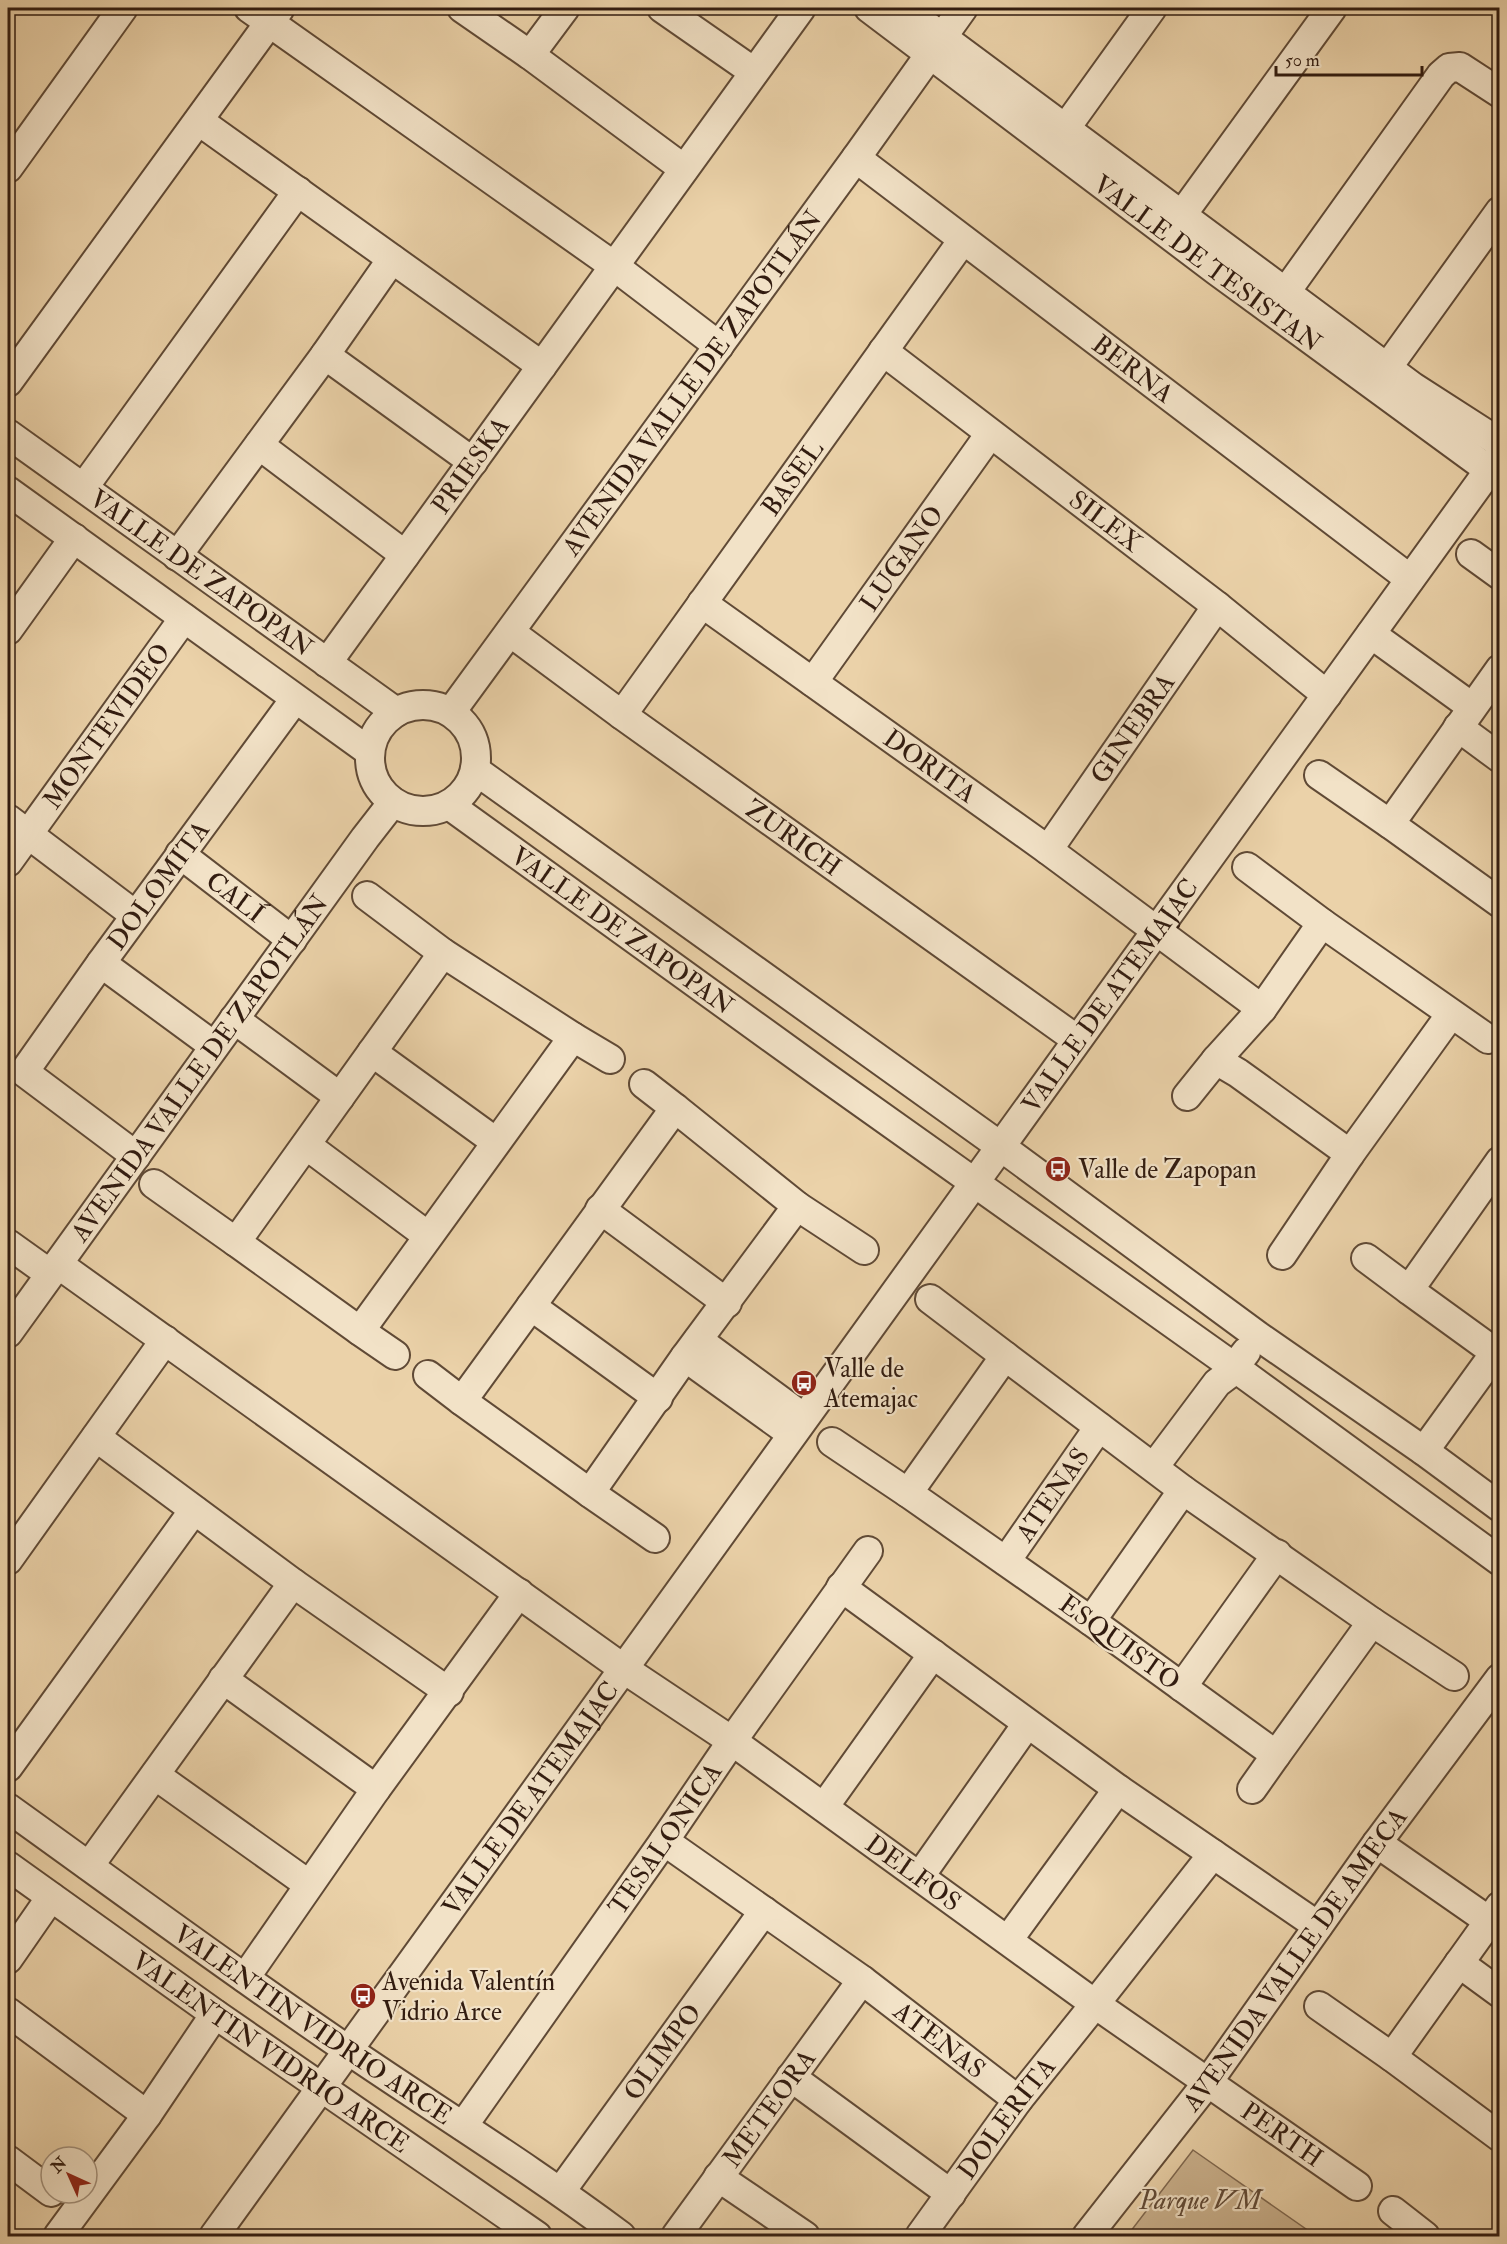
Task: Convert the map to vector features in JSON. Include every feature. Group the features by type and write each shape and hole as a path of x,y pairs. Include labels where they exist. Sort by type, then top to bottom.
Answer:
{"street":[{"path":"11,157 123,8"},
{"path":"462,8 530,55 684,170"},
{"path":"530,55 565,8"},
{"path":"662,8 754,72"},
{"name":"PRIESKA","path":"327,663 801,8"},
{"path":"869,8 936,45 1065,129 1413,387 1500,442"},
{"path":"903,8 936,45"},
{"name":"AVENIDA VALLE DE ZAPOTLÁN","path":"451,712 963,8"},
{"path":"1065,129 1152,8"},
{"path":"1181,216 1332,8"},
{"path":"8,382 199,121 266,12 614,266 719,346"},
{"name":"VALLE DE TESISTAN","path":"936,45 1217,271 1496,468"},
{"path":"1285,293 1441,75 1449,68 1460,67 1500,93"},
{"path":"199,121 542,366"},
{"name":"BERNA","path":"856,158 1410,579"},
{"path":"84,487 298,191"},
{"path":"1387,368 1500,211"},
{"name":"BASEL","path":"622,715 963,240"},
{"path":"177,556 260,445 392,259"},
{"name":"SILEX","path":"883,351 1216,606 1327,695"},
{"path":"325,355 473,462"},
{"name":"VALLE DE ZAPOPAN","path":"8,434 396,712"},
{"name":"LUGANO","path":"813,682 990,434"},
{"path":"260,445 405,555"},
{"name":"VALLE DE ATEMAJAC","path":"214,2236 1410,579 1496,468"},
{"name":"VALLE DE ZAPOPAN","path":"8,491 370,752"},
{"path":"8,630 74,538"},
{"path":"1471,554 1500,575"},
{"name":"DORITA","path":"702,603 1048,850 1262,1009"},
{"name":"GINEBRA","path":"1048,850 1216,606"},
{"name":"MONTEVIDEO","path":"8,862 18,826 184,618"},
{"name":"ZURICH","path":"510,632 622,715 1076,1040"},
{"path":"1371,634 1465,717 1500,758"},
{"path":"1390,824 1500,669"},
{"name":"DOLOMITA","path":"136,1156 24,1072 135,915 295,699"},
{"path":"413,705 432,705 451,712 467,726 476,747 475,770 466,790 449,805 430,811 411,810 393,802 379,789 371,771 370,752 374,736 383,722 396,712 413,705"},
{"name":"VALLE DE ZAPOPAN","path":"475,770 1000,1146 1258,1336 1424,1451 1500,1507"},
{"path":"1319,775 1500,903"},
{"name":"AVENIDA VALLE DE ZAPOTLÁN","path":"8,1333 364,838 393,802"},
{"name":"VALLE DE ZAPOPAN","path":"449,805 486,834 974,1182 1231,1370 1500,1561"},
{"path":"18,826 135,915"},
{"name":"CALÍ","path":"180,854 292,940"},
{"path":"1247,867 1322,923 1488,1039"},
{"path":"367,896 443,953 610,1059"},
{"path":"1187,1096 1262,1009 1322,923"},
{"path":"236,1242 443,953"},
{"path":"101,963 214,1046"},
{"path":"1282,1255 1350,1154 1451,1014"},
{"path":"234,1019 340,1097"},
{"path":"360,1330 573,1037"},
{"path":"823,1075 849,1038"},
{"path":"372,1052 496,1142"},
{"path":"1216,1060 1238,1073 1350,1154"},
{"path":"644,1084 797,1206 864,1250"},
{"path":"462,1401 675,1108"},
{"path":"306,1145 429,1236"},
{"path":"1409,1290 1491,1191 1500,1161"},
{"path":"154,1184 395,1355"},
{"path":"590,1492 797,1206"},
{"path":"600,1209 727,1303"},
{"name":"DELFOS","path":"8,1244 54,1269 165,1340 624,1669 732,1741 1095,2004"},
{"path":"1366,1258 1497,1355 1424,1451"},
{"path":"930,1299 1167,1476 1372,1622 1454,1676"},
{"path":"531,1306 658,1398"},
{"path":"1091,1621 1217,1383 1231,1370 1258,1336"},
{"path":"8,1560 165,1340"},
{"path":"692,1349 798,1426"},
{"path":"908,1493 1005,1356"},
{"path":"428,1375 655,1538"},
{"name":"ATENAS","path":"1006,1561 1099,1427"},
{"path":"96,1437 293,1583 448,1692"},
{"name":"ESQUISTO","path":"832,1442 1006,1561 1276,1755"},
{"path":"8,1767 194,1510"},
{"name":"TESALONICA","path":"463,2126 868,1551"},
{"path":"1182,1687 1277,1554"},
{"path":"89,1866 293,1583"},
{"path":"841,1587 1118,1789 1318,1926"},
{"path":"244,1978 308,1884 519,1593"},
{"path":"1252,1789 1372,1622"},
{"path":"824,1807 933,1654"},
{"name":"AVENIDA VALLE DE AMECA","path":"1087,2236 1208,2082 1377,1843 1500,1678"},
{"path":"223,1679 376,1790"},
{"path":"920,1876 1027,1724"},
{"path":"155,1775 308,1884"},
{"path":"1008,1940 1118,1789"},
{"name":"VALENTIN VIDRIO ARCE","path":"8,1808 244,1978 561,2191 614,2234"},
{"name":"ATENAS","path":"664,1841 862,1980 1018,2100"},
{"path":"1377,1843 1494,1913 1392,2057"},
{"name":"DOLERITA","path":"920,2236 1018,2100 1212,1854"},
{"name":"VALENTIN VIDRIO ARCE","path":"8,1866 215,2014 537,2236"},
{"path":"8,1959 51,1897"},
{"name":"OLIMPO","path":"561,2191 764,1911"},
{"path":"1460,1963 1500,1993"},
{"name":"METEORA","path":"676,2236 862,1980"},
{"name":"PERTH","path":"1095,2004 1357,2186"},
{"path":"1319,2006 1500,2137"},
{"path":"8,2012 147,2115"},
{"path":"58,2236 147,2115 215,2014"},
{"path":"791,2077 951,2194"},
{"path":"8,2160 39,2183"},
{"path":"718,2176 805,2236"},
{"path":"69,2205 76,2210"},
{"path":"1393,2211 1425,2236"}],"green space":[{"name":"Parque VM","path":"1193,2150 1316,2236 1127,2236"}],"place":[{"name":"Valle de Zapopan","path":"1058,1169"},
{"name":"Valle de Atemajac","path":"804,1383"},
{"name":"Avenida Valentín Vidrio Arce","path":"363,1996"}]}
